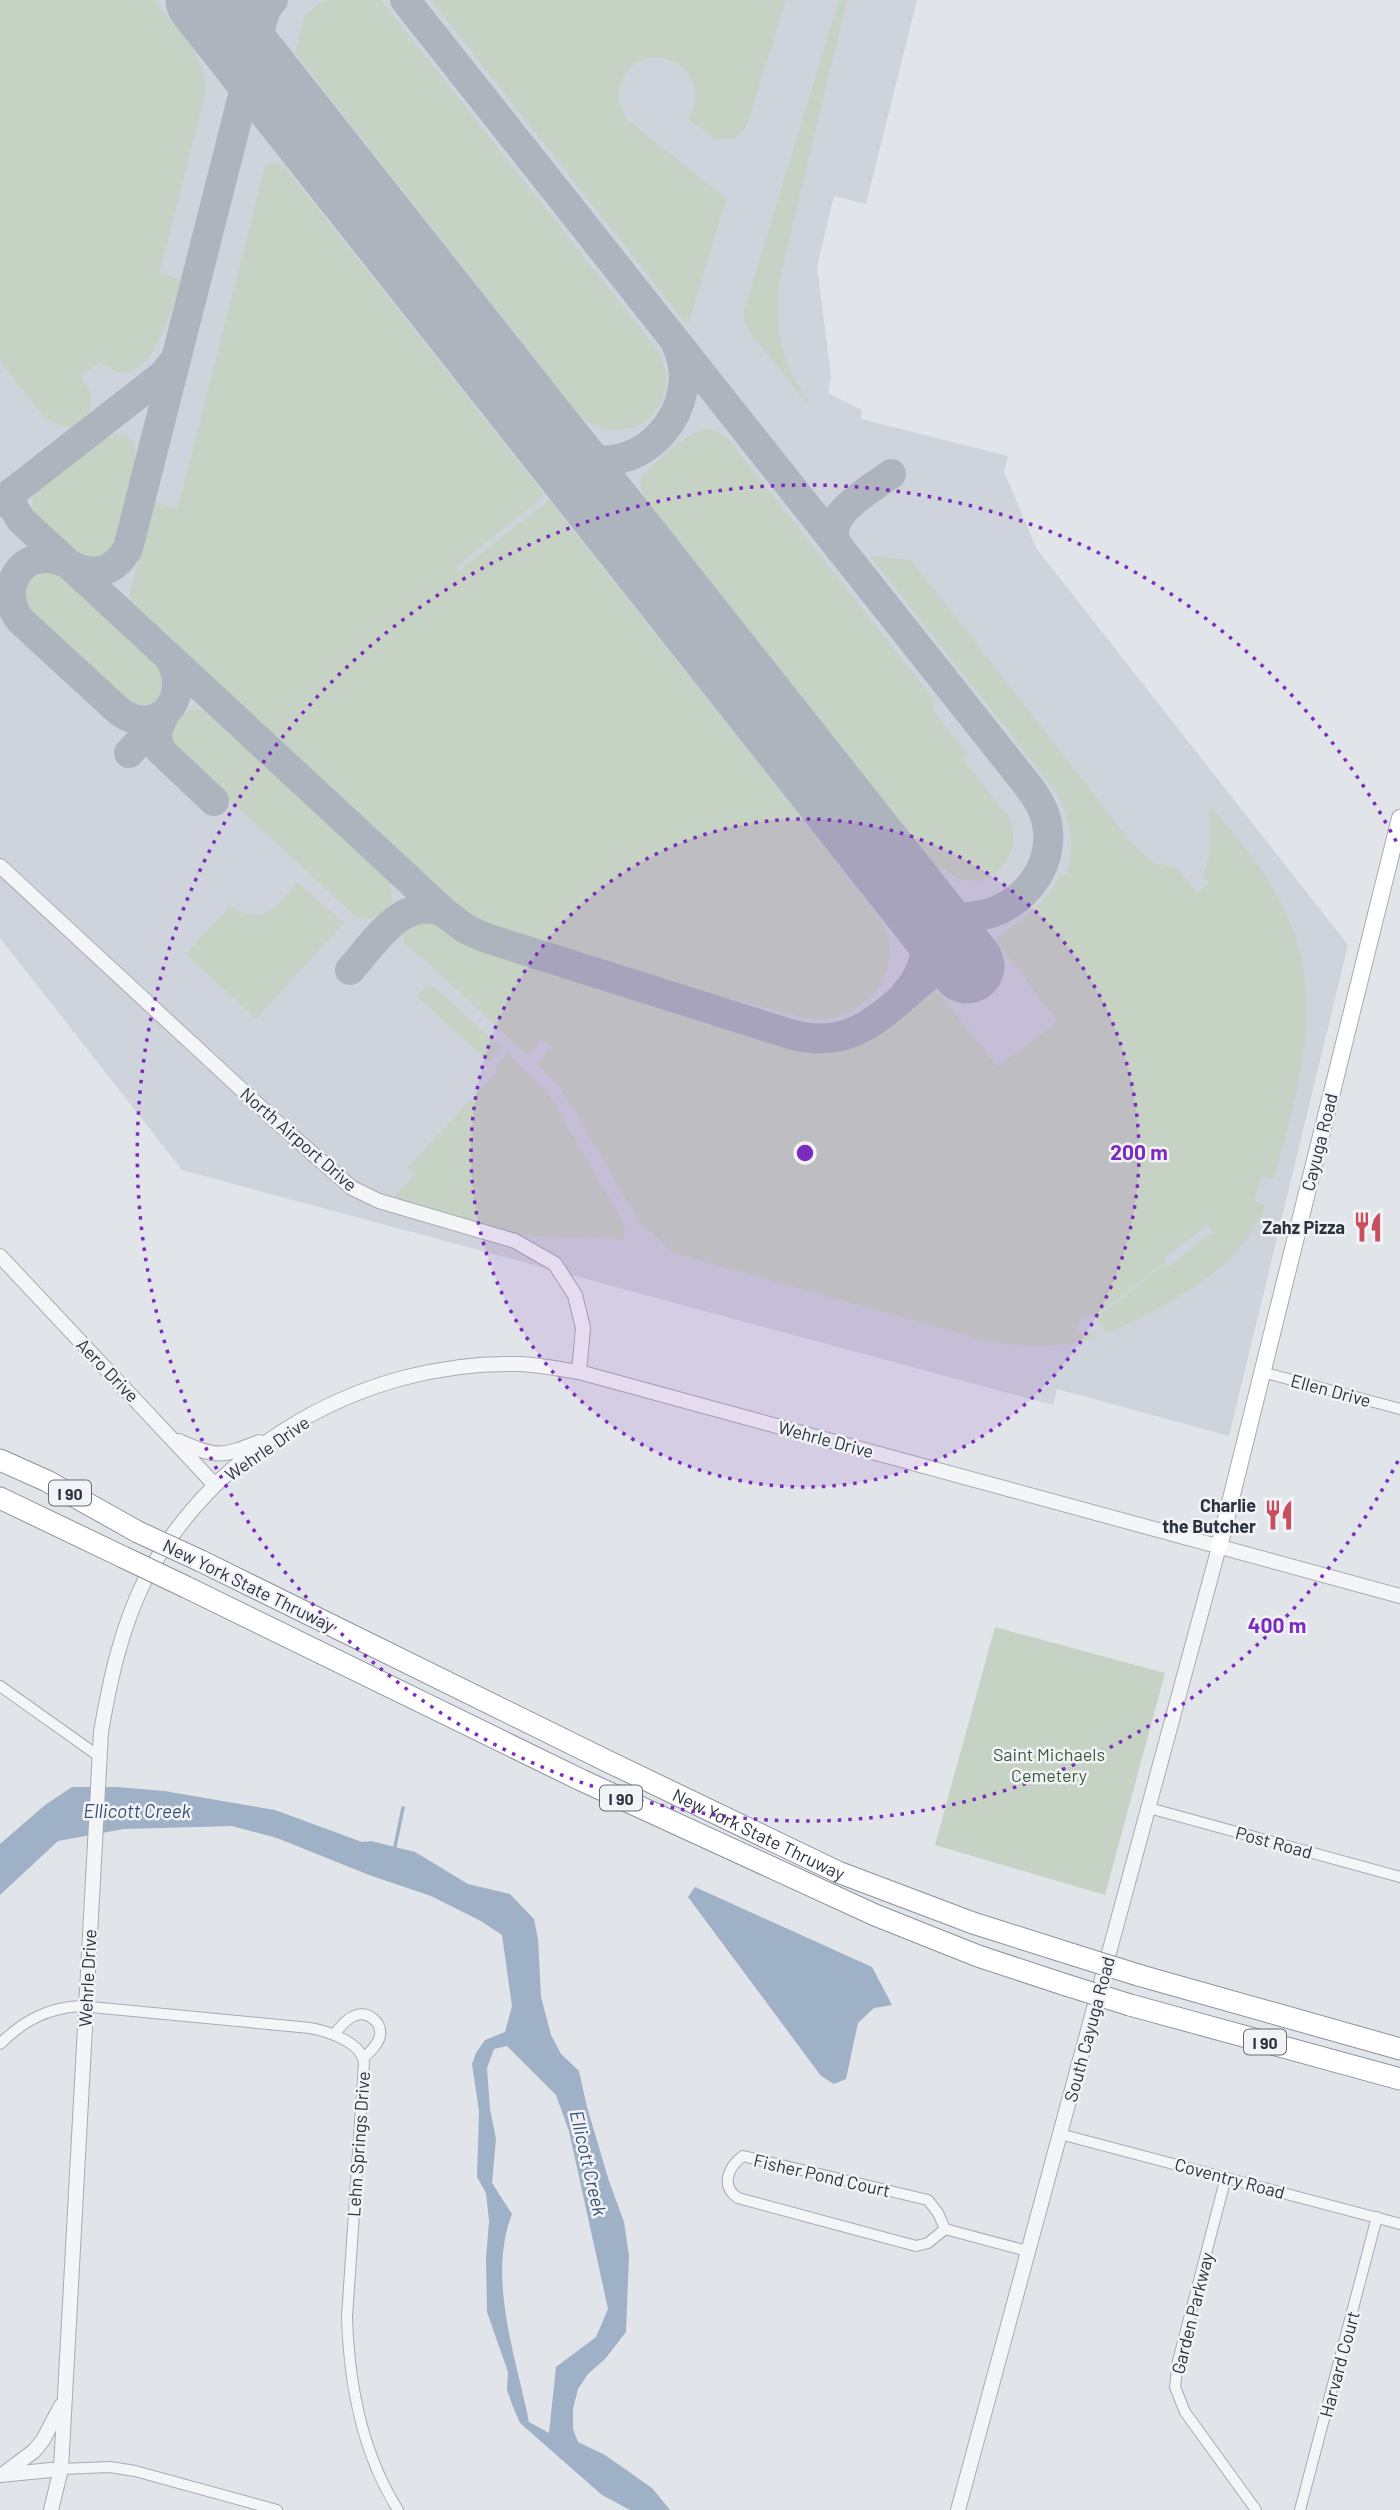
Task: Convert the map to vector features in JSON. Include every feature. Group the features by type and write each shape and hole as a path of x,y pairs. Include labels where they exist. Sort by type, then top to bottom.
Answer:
{"highway":[{"name":"New York State Thruway","path":"0,1460 47,1481 138,1532 838,1872 973,1923 1074,1955 1400,2049"},
{"name":"New York State Thruway","path":"0,1498 581,1780 850,1904 978,1956 1130,2006 1400,2080"}],"main road":[{"name":"Cayuga Road","path":"1219,1547 1400,818"}],"street":[{"name":"North Airport Drive","path":"0,866 289,1134 352,1188 379,1201 515,1241 555,1264 575,1295 583,1328 579,1372"},
{"name":"Aero Drive","path":"0,1256 215,1485"},
{"name":"Wehrle Drive","path":"51,2510 61,2469 101,1732 111,1675 132,1611 162,1550 198,1502 215,1485 282,1432 337,1402 404,1377 470,1366 517,1364 579,1372 1400,1595"},
{"name":"Ellen Drive","path":"1262,1372 1400,1409"},
{"path":"173,1438 201,1452 214,1455 231,1454 282,1432"},
{"name":"South Cayuga Road","path":"958,2510 1219,1547"},
{"path":"0,1686 100,1757"},
{"name":"Post Road","path":"1149,1808 1400,1877"},
{"name":"Lehn Springs Drive","path":"0,2044 28,2021 46,2012 65,2007 86,2006 310,2028 334,2035 358,2050 363,2058 347,2317 348,2342 354,2393 368,2442 382,2480 398,2510"},
{"path":"334,2035 355,2015 372,2017 379,2027 379,2039 363,2058"},
{"name":"Coventry Road","path":"1060,2134 1400,2224"},
{"name":"Fisher Pond Court","path":"743,2156 928,2200 945,2229 928,2243 916,2245 738,2198 730,2193 727,2184 729,2174 734,2163 743,2156"},
{"name":"Garden Parkway","path":"1226,2178 1178,2361 1175,2387 1185,2412 1256,2510"},
{"name":"Harvard Court","path":"1300,2510 1377,2217"},
{"path":"945,2229 1027,2251"},
{"path":"1,2475 30,2454 43,2440 65,2399"},
{"path":"1,2475 110,2467 135,2471 277,2510"}],"shaded area":[{"path":"0,0 917,0 866,204 834,196 817,266 831,377 828,393 862,410 861,419 1008,456 1004,471 1036,548 1348,945 1229,1436 1057,1389 1053,1405 182,1170 0,938"}],"green space":[{"path":"0,0 153,0 189,43 202,67 205,80 205,94 160,272 182,280 170,313 154,349 144,363 131,371 117,371 100,361 81,377 91,392 90,412 80,424 73,427 63,426 45,418 0,361"},
{"path":"325,0 381,0 659,352 665,372 665,390 659,406 649,419 635,427 618,430 600,427 581,417 295,53 305,15"},
{"path":"431,0 786,0 747,125 735,138 714,139 688,119 695,101 694,85 687,72 676,63 662,58 648,58 634,65 621,83 619,99 627,119 726,199 689,322 685,322"},
{"path":"839,0 847,0 778,294 781,342 791,372 808,400 806,402 748,330 744,311"},
{"path":"275,162 284,166 543,493 541,498 456,567 459,571 549,500 875,911 888,937 889,957 886,972 878,986 856,1008 827,1019 811,1019 676,985 474,919 461,911 132,606 130,594 153,502 178,508 264,170"},
{"path":"704,429 717,431 729,440 935,701 932,709 967,754 962,758 1009,817 1013,833 1011,848 1006,862 997,872 985,879 971,881 957,878 943,868 939,870 643,496 640,483 649,469 678,444"},
{"path":"116,434 127,437 134,445 136,454 133,479 115,545 101,559 93,560 69,548 46,527 35,514 32,501 38,489 99,442"},
{"path":"870,556 911,560 1135,847 1155,863 1177,868 1197,893 1209,884 1203,876 1209,857 1209,805 1245,848 1277,895 1293,931 1303,966 1305,1036 1300,1071 1274,1179 1262,1176 1254,1201 1263,1204 1265,1208 1252,1231 1219,1269 1199,1284 1110,1333 1106,1331 1096,1318 1166,1263 1170,1266 1213,1232 1207,1225 1094,1317 1091,1314 1081,1320 1075,1332 1086,1335 1094,1333 1094,1338 1080,1342 1023,1346 980,1339 674,1253 638,1220 559,1087 537,1064 545,1058 545,1052 551,1046 542,1039 527,1055 425,960 404,944 404,936 401,935 413,921 426,920 485,951 799,1051 837,1052 861,1044 883,1030 935,988 998,1067 1058,1021 995,940 1040,903 1060,874 1066,875 1071,844 1069,823 1062,803 1057,793"},
{"path":"45,571 63,576 160,667 166,684 159,701 142,709 126,704 25,611 25,586 33,577"},
{"path":"197,709 211,713 389,879 393,898 383,914 373,919 355,916 175,749 172,735 175,723 184,714"},
{"path":"297,882 344,923 256,1019 186,954 230,906 252,915 260,914 276,906"},
{"path":"428,985 437,989 501,1048 489,1062 417,996"},
{"path":"508,1053 551,1098 623,1222 623,1240 517,1234 393,1198 415,1174 408,1167 497,1071 495,1067"},
{"name":"Saint Michaels Cemetery","path":"995,1627 1165,1673 1105,1895 935,1845"}],"water":[{"name":"Ellicott Creek","path":"72,1787 117,1787 164,1791 275,1810 362,1842 371,1841 415,1852 468,1884 510,1894 534,1919 538,1939 541,1997 551,2035 561,2054 579,2071 609,2181 624,2222 629,2256 626,2332 578,2389 573,2409 573,2429 578,2442 605,2455 652,2488 670,2510 630,2510 602,2495 520,2423 507,2390 508,2372 487,2312 486,2259 489,2221 486,2193 477,2177 479,2111 472,2064 485,2040 505,2032 512,2006 502,1935 481,1921 431,1896 369,1875 277,1838 232,1826 124,1829 58,1841 0,1895 0,1844 45,1805","holes":["507,2046 556,2095 569,2131 608,2309 596,2337 556,2367 549,2433 529,2422 506,2318 502,2265 512,2214 492,2183 496,2139 490,2109 487,2068 494,2049"]},
{"path":"695,1887 872,1967 892,2005 874,2008 858,2023 846,2079 834,2084 821,2076 688,1897"}],"waterway":[{"path":"394,1851 403,1808"}],"taxiway":[{"path":"212,0 239,6 268,0"},
{"path":"170,659 176,673 174,700 168,710 159,717 134,719 120,712 21,621 11,601 11,591 18,571 35,559 54,559 92,572 109,568 128,548 261,25 266,9 273,0"},
{"path":"405,0 1029,787 1044,813 1048,831 1047,852 1040,872 1028,889 994,912 974,917 953,916 933,909 915,896 890,868"},
{"path":"224,27 244,63 246,81"},
{"path":"536,421 563,447 583,457 606,460 628,456 647,446 663,431 675,412 682,391 683,369 677,346"},
{"path":"0,502 163,375 175,360"},
{"path":"839,548 834,536 840,515 859,496 891,474"},
{"path":"11,493 13,507 21,520 445,913 466,929 486,938 790,1034 812,1038 832,1038 865,1026 927,977"},
{"path":"164,715 156,733 160,750 214,801"},
{"path":"129,753 162,718"},
{"path":"906,892 920,917 926,942 921,968 906,993"},
{"path":"350,970 380,935 403,915 430,909 445,913"}],"runway":[{"path":"203,0 967,966"}],"place":[{"name":"Zahz Pizza","path":"1368,1227"},
{"name":"Charlie the Butcher","path":"1279,1515"}]}
